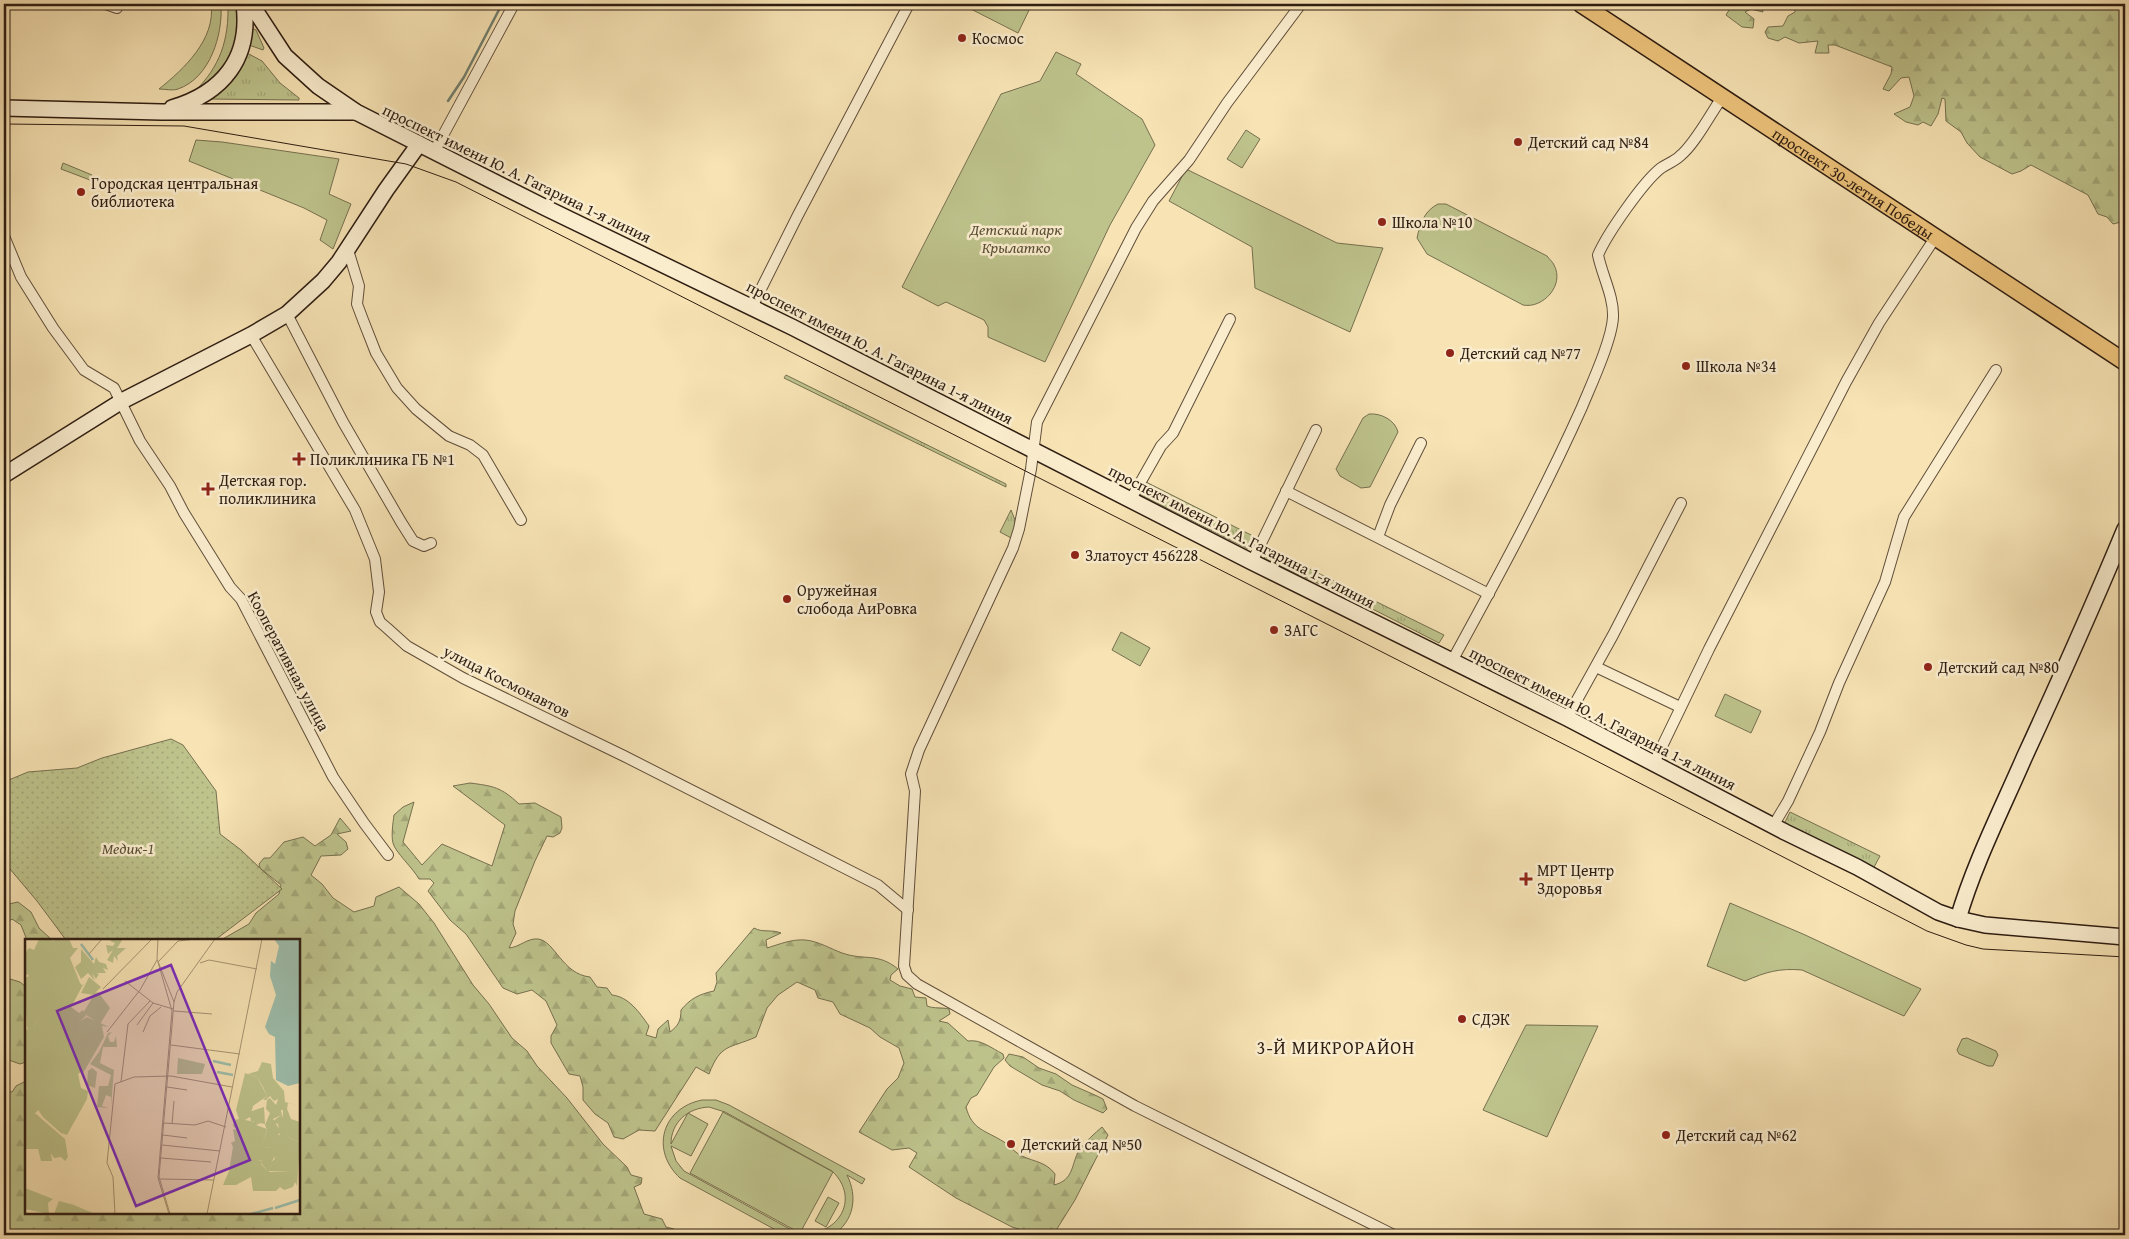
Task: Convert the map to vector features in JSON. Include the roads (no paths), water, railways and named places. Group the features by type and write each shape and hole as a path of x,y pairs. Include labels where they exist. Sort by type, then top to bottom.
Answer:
{"main road":[{"path":"161,112 201,96 226,77 236,63 243,47 244,4"},
{"name":"проспект имени Ю. А. Гагарина 1-я линия","path":"251,4 285,56 318,86 356,112 546,208 752,307 1252,562 1567,718 1773,826 1857,867 1938,912 1985,925 2125,937"},
{"name":"проспект 30-летия Победы","path":"1581,4 2125,362"},
{"path":"4,108 161,112 356,112"},
{"path":"4,475 122,402 251,335 287,314 323,281 348,250 386,190 419,144"},
{"path":"1958,919 1967,889 1988,838 2083,628 2125,529"}],"street":[{"path":"106,4 117,8"},
{"path":"434,152 514,4"},
{"path":"752,307 909,4"},
{"path":"1301,4 1227,103 1189,160 1152,201 1037,422 1031,469 1019,530 1013,548 914,763 911,774 915,790 904,966 907,975 917,984 1135,1106 1394,1235"},
{"path":"1452,661 1489,594 1562,452 1593,383 1611,330 1613,317 1612,302 1598,255 1604,241 1650,178 1660,168 1680,156 1723,96"},
{"name":"Кооперативная улица","path":"4,236 21,277 53,328 84,370 114,388 140,441 170,486 184,513 230,587 241,598 334,777 364,823 388,855"},
{"path":"1654,763 1680,707 1846,382 1883,316 1935,238"},
{"path":"348,250 358,286 357,304 376,353 397,388 416,409 449,436 470,445 482,455 521,520"},
{"path":"287,314 343,422 401,522 413,541 424,546 431,543"},
{"path":"1131,499 1161,446 1172,433 1230,319"},
{"name":"улица Космонавтов","path":"251,335 355,510 375,559 379,592 376,612 380,622 407,646 463,678 624,756 878,885 908,910"},
{"path":"1773,826 1788,801 1820,732 1839,683 1885,582 1904,517 1996,370"},
{"path":"1252,562 1316,430"},
{"path":"1378,537 1390,505 1420,443"},
{"path":"1015,485 1026,487"},
{"path":"1286,491 1489,594"},
{"path":"1567,718 1596,667 1681,503"},
{"path":"1596,667 1680,707"}],"waterway":[{"path":"448,101 464,77 502,4"}],"tram line":[{"path":"4,124 184,126 406,164 456,182 1585,755 1927,931 1983,949 2125,957"}],"place":[{"name":"Космос","path":"962,38"},
{"name":"Детский сад №84","path":"1518,142"},
{"name":"Городская центральная библиотека","path":"81,192"},
{"name":"Школа №10","path":"1382,222"},
{"name":"Детский сад №77","path":"1450,353"},
{"name":"Школа №34","path":"1686,366"},
{"name":"Поликлиника ГБ №1","path":"299,459"},
{"name":"Детская гор. поликлиника","path":"208,489"},
{"name":"Златоуст 456228","path":"1075,555"},
{"name":"Оружейная слобода АиРовка","path":"787,599"},
{"name":"ЗАГС","path":"1274,630"},
{"name":"Детский сад №80","path":"1928,667"},
{"name":"МРТ Центр Здоровья","path":"1526,879"},
{"name":"СДЭК","path":"1462,1019"},
{"name":"Детский сад №62","path":"1666,1135"},
{"name":"Детский сад №50","path":"1011,1144"}],"district":[{"name":"3-Й МИКРОРАЙОН","path":"1336,1048"}],"park label":[{"name":"Детский парк Крылатко","path":"1016,238"},
{"name":"Медик-1","path":"128,848"}]}
